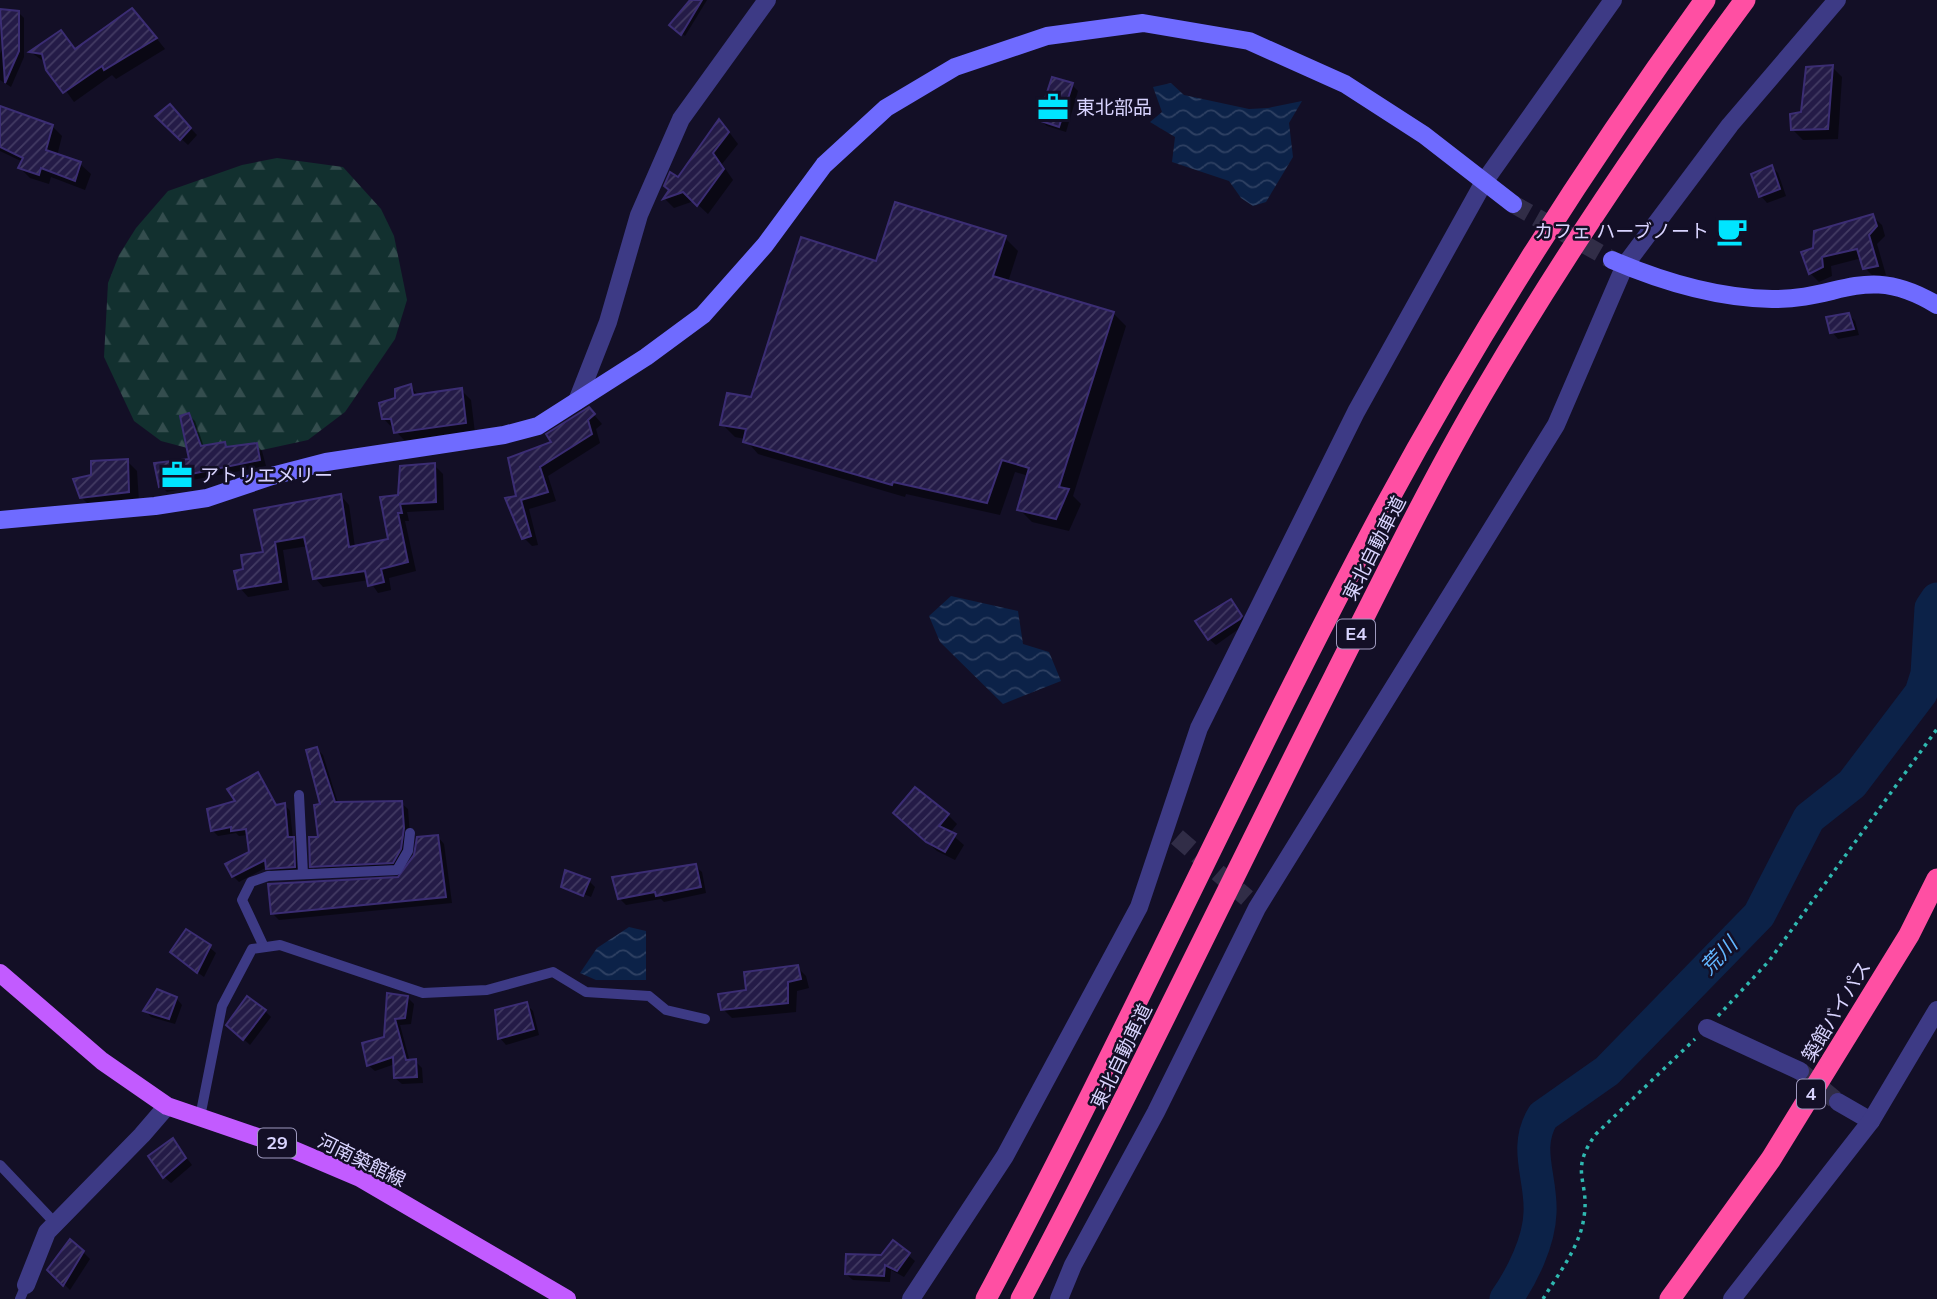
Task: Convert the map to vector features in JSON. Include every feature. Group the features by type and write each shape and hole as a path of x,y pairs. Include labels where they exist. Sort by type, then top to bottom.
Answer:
{"highway":[{"name":"東北自動車道","path":"986,1299 1060,1159 1382,512 1543,237 1705,0"},
{"name":"東北自動車道","path":"1021,1299 1090,1171 1404,537 1479,399 1570,253 1679,89 1745,0"},
{"name":"築館バイパス","path":"1670,1299 1771,1159 1909,935 1937,879"}],"main road":[{"name":"河南築館線","path":"0,973 102,1061 167,1106 287,1147 360,1178 567,1299"}],"street":[{"path":"577,401 608,322 639,215 681,119 766,0"},
{"path":"911,1299 1012,1144 1139,907 1171,834 1199,728 1356,412 1484,182 1613,0"},
{"path":"1059,1299 1073,1265 1156,1112 1252,903 1556,425 1619,262 1730,125 1837,0"},
{"path":"0,520 155,506 206,498 272,475 327,462 538,426 703,315 765,245 824,165 886,108 955,67 1046,37 1143,23 1249,41 1345,84 1423,135 1513,204"},
{"path":"1619,262 1713,294 1773,299 1810,296 1848,285 1887,284 1917,293 1937,305"},
{"path":"1732,1299 1871,1121 1937,1010"},
{"path":"1707,1028 1800,1071"},
{"path":"1838,1102 1871,1121"},
{"path":"23,1292 47,1232 167,1106"}],"lane":[{"path":"299,795 303,874"},
{"path":"264,947 242,900 251,882 268,876 397,870 408,851 410,833"},
{"path":"200,1117 222,1006 252,949 280,944 423,993 487,990 553,972 586,992 649,996 666,1010 705,1019"},
{"path":"0,1165 55,1223"}],"path":[{"path":"1543,1299 1578,1241 1585,1215 1581,1179 1583,1152 1596,1134 1707,1028 1769,961 1937,729"}],"green space":[{"path":"277,158 343,167 381,209 394,236 407,300 395,339 345,412 308,440 225,458 161,441 134,421 104,357 108,283 119,255 136,228 168,191 242,165"}],"water":[{"path":"1171,83 1184,95 1249,109 1302,101 1289,123 1293,157 1266,202 1253,206 1241,198 1229,181 1172,162 1175,137 1150,122 1162,112 1153,87"},
{"path":"951,596 1018,611 1023,644 1049,652 1061,681 1003,704 940,642 929,616"},
{"path":"629,927 646,931 646,980 596,980 580,973 597,948"}],"building":[{"path":"690,0 702,0 681,35 669,25"},
{"path":"132,8 157,38 104,70 102,66 63,93 46,70 42,54 29,52 61,30 75,49"},
{"path":"0,9 19,11 19,51 5,83"},
{"path":"1833,65 1828,129 1791,130 1790,114 1801,112 1806,67"},
{"path":"1052,77 1073,83 1059,127 1038,120"},
{"path":"170,104 191,128 180,140 155,116"},
{"path":"0,106 53,125 46,150 81,162 75,181 41,168 39,175 18,168 23,158 0,147"},
{"path":"719,119 729,132 713,153 724,169 697,206 683,192 663,199 669,190 664,186 670,172 678,177"},
{"path":"1772,165 1780,189 1759,197 1751,174"},
{"path":"895,202 1006,236 993,276 1114,312 1059,487 1069,489 1056,519 1017,510 1029,468 1002,460 987,503 893,482 892,485 743,442 746,429 720,425 727,393 751,397 801,237 876,261"},
{"path":"1873,214 1877,226 1869,235 1878,266 1863,269 1857,249 1822,257 1823,267 1809,274 1801,252 1813,248 1814,231"},
{"path":"1849,313 1854,329 1830,333 1826,317"},
{"path":"411,384 413,395 462,388 466,423 394,433 391,419 382,419 379,403 395,398 395,389"},
{"path":"589,407 595,414 588,420 592,434 540,467 548,492 521,500 531,536 522,539 505,498 516,496 508,458 551,442 546,434"},
{"path":"189,413 201,446 225,442 226,447 257,443 260,460 186,475 188,481 159,487 154,463 189,459 180,416"},
{"path":"128,459 129,492 80,498 73,479 91,475 91,461"},
{"path":"435,463 436,502 400,504 402,513 398,513 408,562 381,569 384,582 368,586 365,571 313,579 304,537 275,542 281,582 238,589 234,571 243,569 241,555 263,552 254,510 341,494 349,547 388,539 380,497 398,495 400,466"},
{"path":"1231,599 1242,616 1208,640 1195,621"},
{"path":"317,747 335,802 402,801 404,828 401,849 393,863 310,867 309,837 318,837 314,805 320,804 306,750"},
{"path":"258,772 276,805 285,803 288,837 294,837 295,867 266,869 265,860 232,877 225,864 249,852 246,829 231,831 231,827 211,831 207,809 235,801 227,789"},
{"path":"915,787 949,814 939,826 956,834 945,852 926,842 893,813"},
{"path":"438,835 446,897 271,914 268,884 398,877 414,855 417,837"},
{"path":"696,864 701,887 656,896 655,892 618,899 612,877"},
{"path":"565,870 590,879 583,896 561,887"},
{"path":"186,929 211,945 197,973 170,952"},
{"path":"798,965 801,979 788,982 788,1003 721,1010 718,994 746,990 744,972"},
{"path":"157,989 177,997 169,1019 143,1011"},
{"path":"387,993 408,996 405,1018 395,1019 406,1060 416,1059 417,1077 394,1078 393,1057 367,1066 362,1043 384,1037"},
{"path":"247,996 266,1010 243,1040 226,1025"},
{"path":"527,1002 534,1029 498,1039 495,1010"},
{"path":"173,1138 186,1158 163,1178 148,1156"},
{"path":"70,1239 84,1251 63,1286 47,1270"},
{"path":"893,1240 910,1253 897,1271 885,1265 884,1276 845,1274 846,1254 881,1255"}],"waterway":[{"name":"荒川","path":"1506,1299 1529,1258 1537,1235 1540,1200 1534,1140 1543,1116 1607,1071 1759,915 1809,818 1852,784 1921,693 1927,674 1931,608 1937,599"}],"tunnel":[{"path":"1513,204 1612,260"},
{"path":"1177,837 1247,898"},
{"path":"1800,1071 1838,1102"}],"place":[{"name":"東北部品","path":"1053,107"},
{"name":"カフェ ハーブノート","path":"1732,231"},
{"name":"アトリエメリー","path":"177,475"}]}
